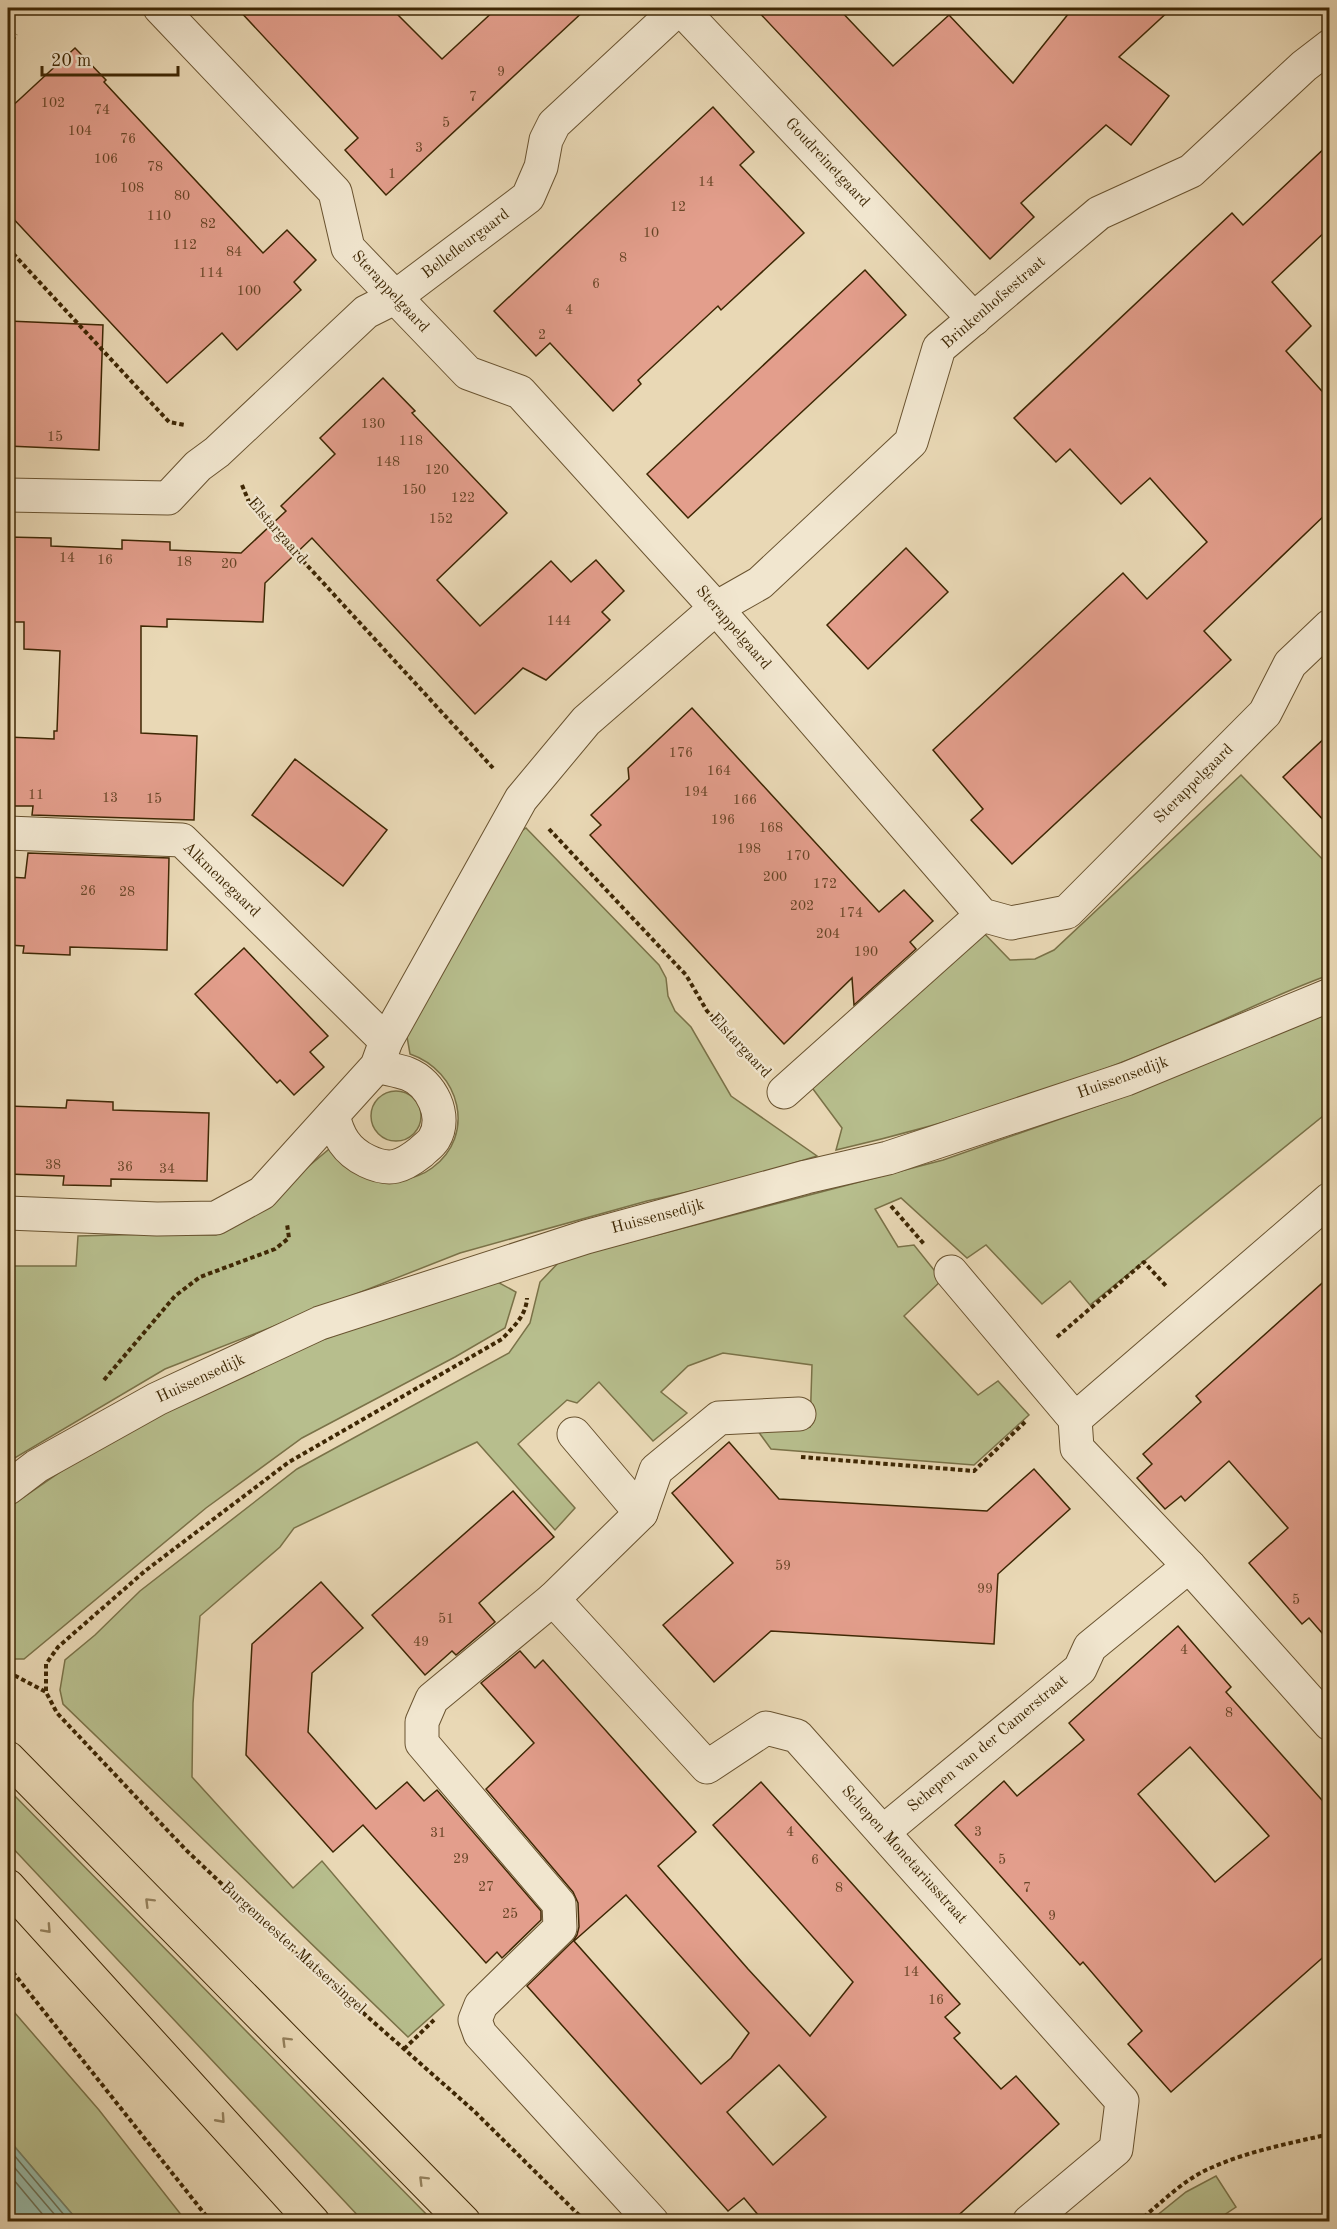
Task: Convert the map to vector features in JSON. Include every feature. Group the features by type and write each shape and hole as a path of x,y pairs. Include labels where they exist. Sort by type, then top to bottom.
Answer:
{"main road":[{"path":"8,1758 464,2222"},
{"path":"8,1886 313,2222"}],"street":[{"name":"Sterappelgaard","path":"160,8 334,192 348,248 468,373 520,392 716,608 982,915 1011,923 1067,912 1265,713 1290,664 1329,626"},
{"name":"Bellefleurgaard","path":"8,495 168,498 198,466 217,452 366,312 394,298 528,197 541,167 546,140 555,124 680,8"},
{"name":"Goudreinetgaard","path":"680,8 974,319"},
{"name":"Brinkenhofsestraat","path":"716,608 759,583 911,442 939,348 1099,213 1191,171 1304,66 1329,46"},
{"path":"8,1213 157,1219 216,1218 262,1193 333,1115 381,1054 521,799 586,721 716,608"},
{"name":"Alkmenegaard","path":"8,833 182,840 381,1054"},
{"name":"Elstargaard","path":"784,1092 982,915"},
{"name":"Huissensedijk","path":"8,1488 37,1466 157,1399 320,1323 522,1256 806,1177 888,1158 1126,1079 1329,995"},
{"path":"333,1115 337,1132 350,1150 359,1157 381,1167 403,1165 435,1138 438,1123 437,1107 433,1095 381,1054"},
{"path":"1075,1419 1329,1199"},
{"path":"951,1272 1075,1419 1077,1448 1189,1566 1329,1724"},
{"path":"652,2222 480,2034 475,2020 481,2005 560,1929 559,1904 422,1743 422,1722 432,1699 553,1599 641,1513 656,1470 719,1418 799,1414"},
{"path":"574,1434 641,1513"},
{"name":"Schepen van der Camerstraat","path":"883,1832 1080,1668 1090,1647 1189,1566"},
{"name":"Schepen Monetariusstraat","path":"553,1599 707,1767 766,1728 797,1736 1122,2101 1116,2149 1029,2222"}],"path":[{"path":"8,47 16,34"},
{"name":"Elstargaard","path":"8,248 169,422 193,427 237,472 249,502 686,975 707,1011 784,1092"},
{"path":"101,1384 175,1296 200,1277 275,1249 289,1238 286,1215 268,1187"},
{"path":"891,1206 951,1272"},
{"path":"8,1672 46,1692 46,1664 58,1647 145,1571 288,1462 502,1339 519,1322 527,1301 522,1256"},
{"path":"1027,1362 1144,1262 1193,1317"},
{"path":"793,1456 974,1471 1054,1394"},
{"name":"Burgemeester Matsersingel","path":"46,1692 57,1713 186,1850 282,1941 474,2111 586,2222"},
{"path":"8,1966 211,2222"},
{"path":"1138,2222 1192,2178 1212,2167 1273,2147 1329,2134"}],"shaded area":[{"path":"1241,775 1329,866 1329,975 1133,1058 1050,1089 965,1116 836,1150 842,1128 813,1089 815,1078 979,928 1010,960 1035,959 1054,950"},
{"path":"526,828 659,965 666,978 668,996 675,1011 691,1027 731,1096 817,1156 732,1182 647,1201 460,1253 165,1369 8,1462 8,1266 76,1266 78,1236 216,1235 247,1218 334,1145 397,1181 424,1173 446,1154 455,1139 458,1122 457,1105 451,1089 441,1074 427,1062 410,1054 406,1031 517,834"},
{"path":"1329,1013 1329,1113 1090,1305 1070,1281 1042,1304 986,1245 967,1258 901,1198 875,1209 898,1247 914,1245 942,1280 904,1316 978,1395 998,1381 1029,1415 974,1465 771,1449 755,1427 810,1427 812,1365 723,1353 688,1366 661,1392 687,1413 653,1441 599,1382 577,1403 567,1400 518,1444 575,1508 555,1530 477,1442 294,1528 280,1547 200,1616 193,1703 192,1777 293,1888 322,1861 444,2005 408,2037 63,1704 60,1690 65,1660 95,1635 140,1591 297,1469 509,1353 530,1323 540,1282 561,1260 943,1160 1120,1098"},
{"path":"391,1091 401,1091 414,1098 421,1111 421,1121 414,1134 401,1141 391,1141 382,1137 375,1130 371,1121 371,1111 375,1102 382,1095"},
{"path":"490,1278 516,1292 505,1328 302,1438 206,1508 24,1659 8,1659 8,1508 85,1455 230,1374"},
{"path":"8,1789 433,2221 363,2221 8,1843"},
{"path":"8,2005 99,2110 186,2221 78,2221 8,2139"},
{"path":"1216,2176 1236,2207 1215,2221 1150,2221 1186,2192"}],"water":[{"path":"8,2139 78,2221 8,2221"}],"building":[{"path":"237,8 391,8 442,59 497,8 587,8 386,195 345,150 358,138"},
{"path":"755,8 838,8 893,66 949,15 1013,83 1073,8 1172,8 1119,57 1169,96 1131,145 1106,125 1021,203 1034,217 990,259"},
{"path":"75,48 263,253 287,230 316,260 294,282 301,290 237,350 222,333 167,383 8,213 8,110"},
{"path":"713,107 754,152 740,165 804,233 721,310 718,306 638,380 641,384 613,411 550,343 536,356 494,311"},
{"path":"1329,144 1329,228 1272,282 1311,326 1286,351 1329,399 1329,511 1204,631 1231,660 1012,864 971,820 983,809 933,750 1123,573 1147,599 1207,542 1150,478 1121,504 1070,449 1056,462 1014,418 1232,213 1243,225"},
{"path":"865,270 906,315 688,518 647,474"},
{"path":"8,321 103,325 99,450 8,446"},
{"path":"383,378 415,411 412,413 507,513 437,580 480,626 551,561 571,582 596,560 624,591 602,612 610,620 546,680 523,668 475,714 312,538 265,583 263,622 167,619 167,627 141,626 141,733 197,736 194,820 32,815 33,806 8,806 8,737 54,739 54,731 57,731 60,651 24,649 24,622 8,622 8,537 51,538 51,546 122,549 122,540 170,542 170,550 241,553 286,511 281,506 335,454 320,438"},
{"path":"906,548 948,592 868,669 827,625"},
{"path":"692,708 879,912 904,890 933,921 910,942 916,949 854,1005 852,978 784,1044 590,835 601,825 591,815 629,779 628,768"},
{"path":"1329,734 1329,826 1283,777"},
{"path":"295,759 387,830 343,886 252,815"},
{"path":"28,853 169,858 167,950 70,947 70,955 23,953 24,946 8,945 8,877 25,878"},
{"path":"244,948 328,1036 310,1052 324,1067 294,1095 280,1080 277,1083 195,994"},
{"path":"67,1100 113,1102 113,1110 209,1113 207,1181 111,1179 111,1186 63,1185 64,1176 8,1174 8,1106 66,1108"},
{"path":"1329,1277 1329,1641 1309,1618 1302,1624 1249,1563 1288,1528 1229,1461 1185,1501 1181,1496 1165,1509 1137,1478 1152,1464 1143,1454 1201,1402 1196,1396"},
{"path":"729,1442 779,1499 987,1511 1034,1469 1070,1509 998,1574 994,1644 771,1631 714,1682 663,1625 733,1563 672,1493"},
{"path":"513,1491 554,1537 479,1603 495,1622 456,1655 452,1651 425,1675 372,1615"},
{"path":"321,1582 363,1628 312,1673 308,1732 376,1809 407,1782 424,1801 437,1790 541,1911 541,1920 502,1958 497,1952 486,1963 363,1825 333,1852 246,1755 252,1644"},
{"path":"1178,1626 1231,1687 1226,1692 1329,1808 1329,1952 1171,2092 1128,2044 1142,2031 1083,1962 1080,1965 955,1825 1004,1781 1017,1796 1084,1740 1069,1723","holes":["1190,1747 1269,1836 1215,1882 1138,1794"]},
{"path":"520,1651 535,1668 543,1660 696,1832 658,1866 810,2036 853,1982 713,1825 761,1782 960,2004 945,2017 960,2033 954,2038 1001,2089 1016,2076 1059,2124 951,2222 764,2222 744,2198 728,2211 527,1986 577,1935 578,1903 573,1892 486,1789 534,1743 481,1683","holes":["626,1895 749,2033 731,2058 701,2084 574,1941","779,2065 826,2117 773,2165 727,2112"]}]}
